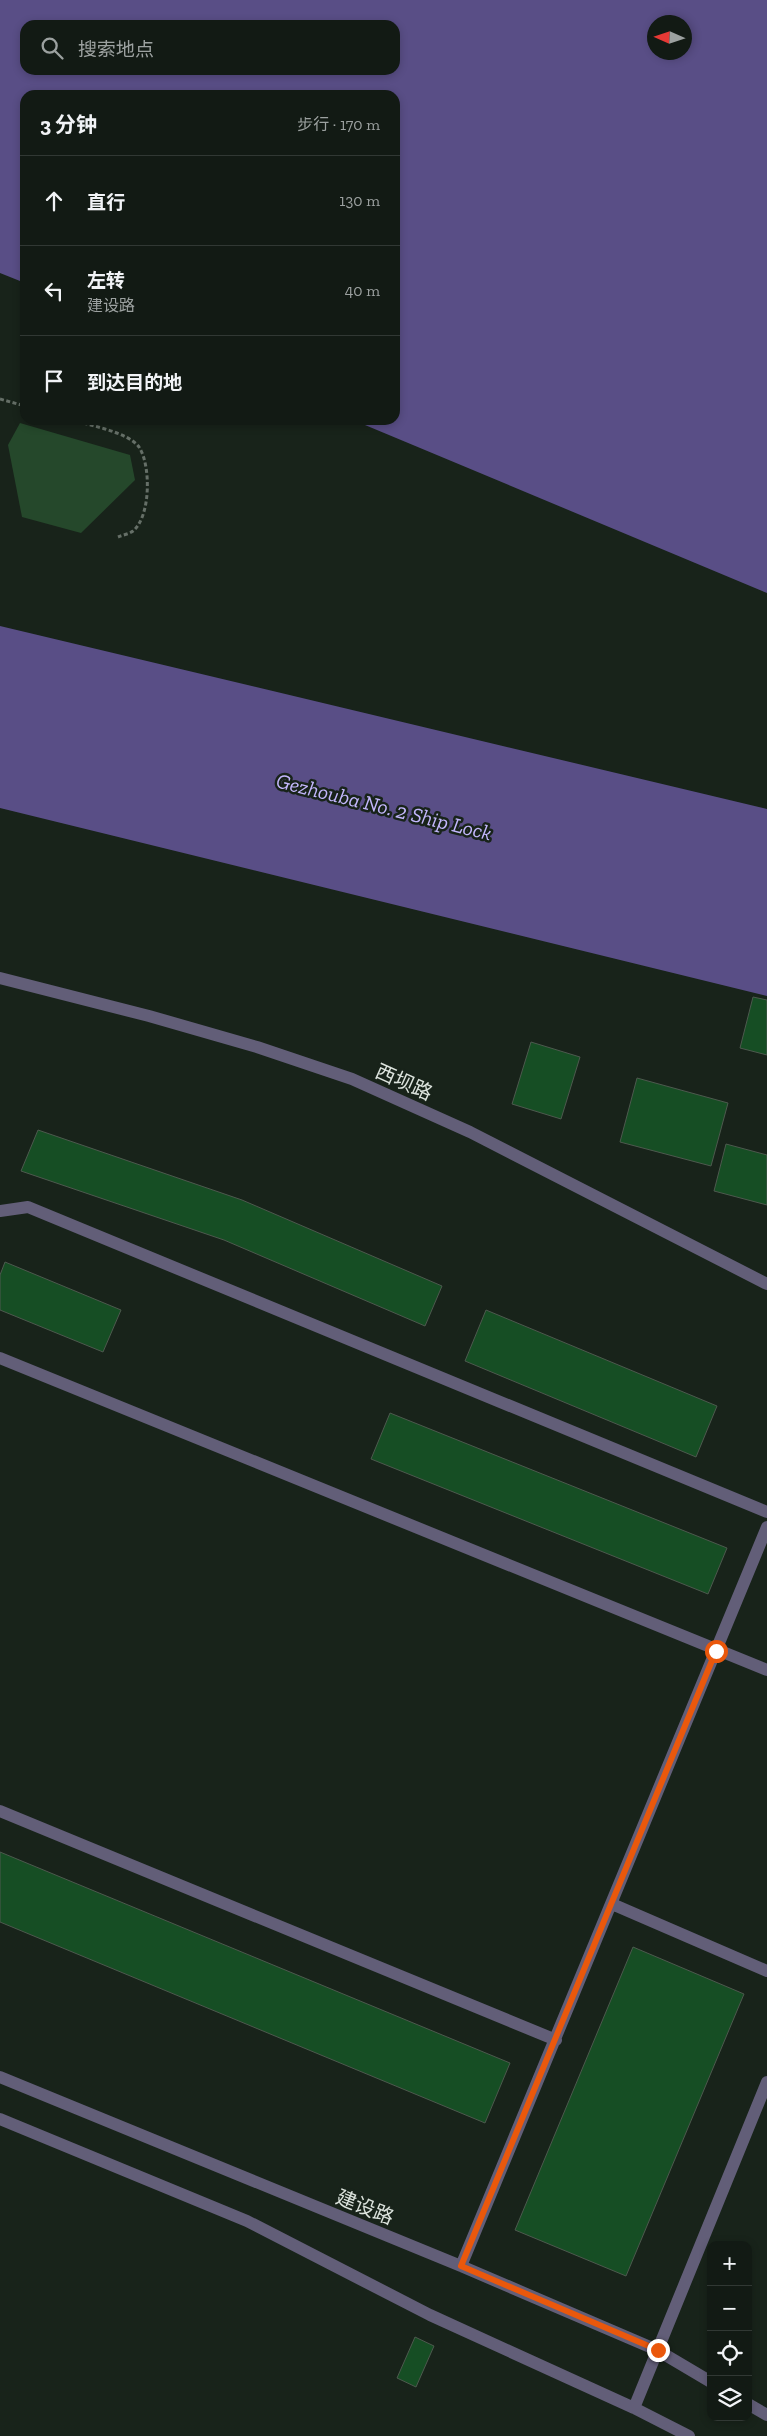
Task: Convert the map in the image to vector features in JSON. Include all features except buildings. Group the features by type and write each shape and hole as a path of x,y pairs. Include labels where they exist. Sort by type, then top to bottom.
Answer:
{"lane":[{"name":"西坝路","path":"0,978 149,1016 256,1047 352,1078 470,1132 767,1284"},
{"path":"0,1212 28,1206 767,1512"},
{"path":"0,1358 716,1651 767,1670"},
{"path":"461,2266 767,1527"},
{"path":"0,1811 556,2040"},
{"path":"612,1904 767,1971"},
{"name":"建设路","path":"0,2078 461,2266 658,2350 707,2380"},
{"path":"634,2408 767,2082"},
{"path":"0,2119 247,2221 430,2315 634,2408 688,2436"},
{"path":"752,2406 767,2415"}],"path":[{"path":"0,399 20,405"},
{"path":"88,425 118,434 138,446 145,461 148,482 143,513 133,531 118,537"}],"green space":[{"path":"20,423 20,425 27,425 130,455 135,480 81,533 22,517 8,445"}],"water":[{"path":"0,0 767,0 767,593 365,425 400,425 400,90 20,90 20,281 0,273"},
{"name":"Gezhouba No. 2 Ship Lock","path":"0,626 767,809 767,996 0,808"}],"route":[{"path":"658,2350 461,2266 716,1651"}]}
